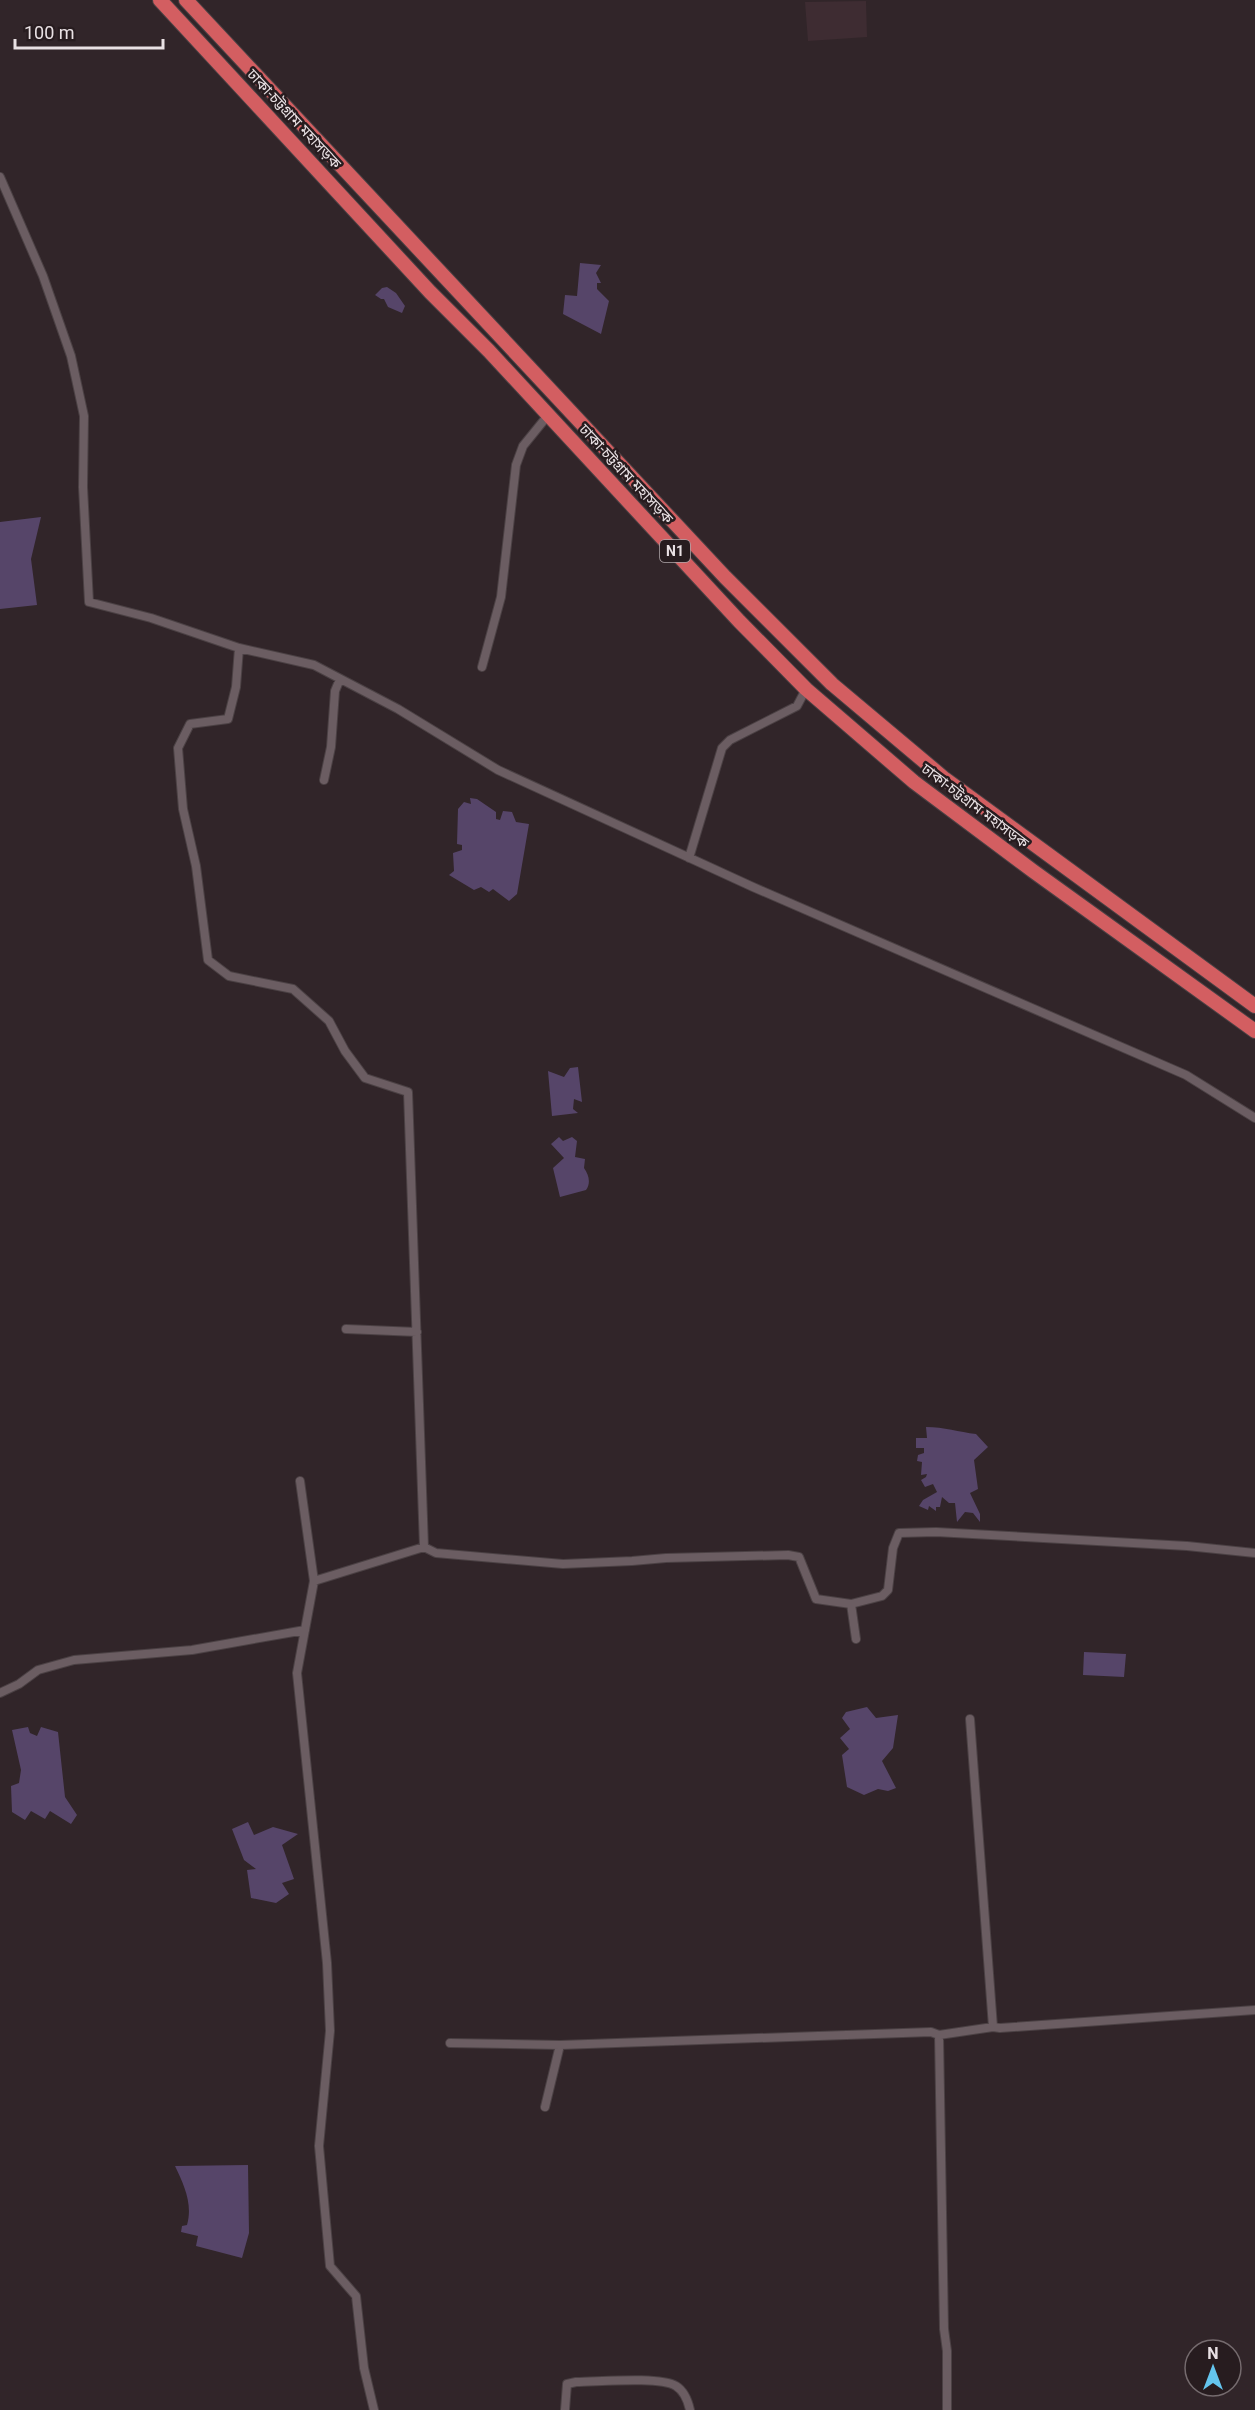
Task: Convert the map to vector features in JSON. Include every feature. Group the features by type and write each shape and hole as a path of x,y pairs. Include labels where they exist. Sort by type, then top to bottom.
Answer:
{"highway":[{"name":"ঢাকা-চট্টগ্রাম মহাসড়ক","path":"160,0 430,292 549,414 739,621 806,688 923,788 1033,871 1255,1031"},
{"name":"ঢাকা-চট্টগ্রাম মহাসড়ক","path":"186,0 725,577 832,684 945,779 1255,1006"}],"street":[{"path":"0,177 42,276 71,356 84,416 83,487 89,602 151,618 239,648 314,665 398,709 498,770 688,858 1186,1075 1255,1118"},
{"path":"482,667 501,597 516,465 523,446 549,414"},
{"path":"239,648 236,687 228,720 190,724 178,748 183,809 196,866 208,960 229,976 293,989 329,1021 345,1051 365,1078 408,1092 424,1547"},
{"path":"324,780 331,747 335,691 339,679"},
{"path":"688,858 722,748 730,740 797,706 806,688"},
{"path":"346,1329 417,1332"},
{"path":"300,1480 314,1581 297,1674 326,1952 330,2031 319,2146 330,2266 356,2296 364,2368 374,2410"},
{"path":"314,1581 424,1547 435,1553 563,1564 632,1562 666,1557 788,1555 799,1557 816,1599 851,1604 882,1596 888,1590 893,1548 899,1533 936,1532 1255,1552"},
{"path":"851,1604 856,1639"},
{"path":"0,1693 19,1684 38,1670 74,1660 192,1650 305,1630"},
{"path":"970,1719 993,2027"},
{"path":"450,2043 560,2045 931,2032 939,2035 993,2027 1255,2010"},
{"path":"939,2035 944,2329 947,2351 946,2410"},
{"path":"545,2107 560,2045"},
{"path":"565,2410 567,2384 658,2381 676,2386 687,2398 690,2410"}],"shaded area":[{"path":"866,1 867,37 808,41 805,2"},
{"path":"580,263 601,265 596,273 601,283 597,283 597,289 609,301 601,334 563,314 565,295 577,296"},
{"path":"387,287 396,293 405,306 402,313 388,307 384,299 375,295 382,288"},
{"path":"41,517 31,559 37,605 0,609 0,522"},
{"path":"470,798 477,799 496,812 496,819 500,820 503,811 512,812 516,822 529,824 517,894 509,901 493,889 489,892 481,887 474,890 449,875 454,871 453,853 462,850 462,845 457,844 458,809 464,802 471,804"},
{"path":"578,1067 582,1102 574,1099 573,1109 578,1113 552,1116 548,1071 564,1077 570,1068"},
{"path":"559,1137 563,1141 572,1137 577,1141 575,1157 585,1159 584,1168 589,1182 586,1190 560,1197 553,1168 564,1158 551,1144"},
{"path":"926,1427 976,1434 988,1447 974,1460 978,1489 970,1493 980,1514 980,1522 973,1513 965,1512 957,1522 955,1503 949,1503 942,1497 940,1507 936,1507 936,1511 929,1506 928,1510 919,1506 923,1500 937,1492 933,1484 925,1487 921,1480 927,1474 921,1475 922,1462 917,1461 918,1455 924,1453 924,1448 916,1448 916,1438 927,1438"},
{"path":"1084,1652 1126,1654 1124,1677 1083,1675"},
{"path":"867,1707 876,1718 898,1715 893,1748 882,1761 896,1788 888,1791 878,1789 864,1795 847,1787 842,1755 849,1749 840,1738 850,1729 842,1718 846,1712"},
{"path":"28,1727 30,1733 37,1736 41,1727 58,1732 65,1797 77,1815 71,1824 50,1811 45,1819 31,1811 25,1820 12,1812 11,1786 19,1783 21,1770 12,1730"},
{"path":"248,1822 254,1835 273,1827 298,1834 282,1845 294,1879 282,1883 289,1894 276,1903 251,1898 247,1870 256,1869 244,1860 232,1829"},
{"path":"248,2165 249,2233 242,2258 196,2246 198,2236 181,2232 182,2226 187,2225 189,2210 184,2187 175,2166"}]}
